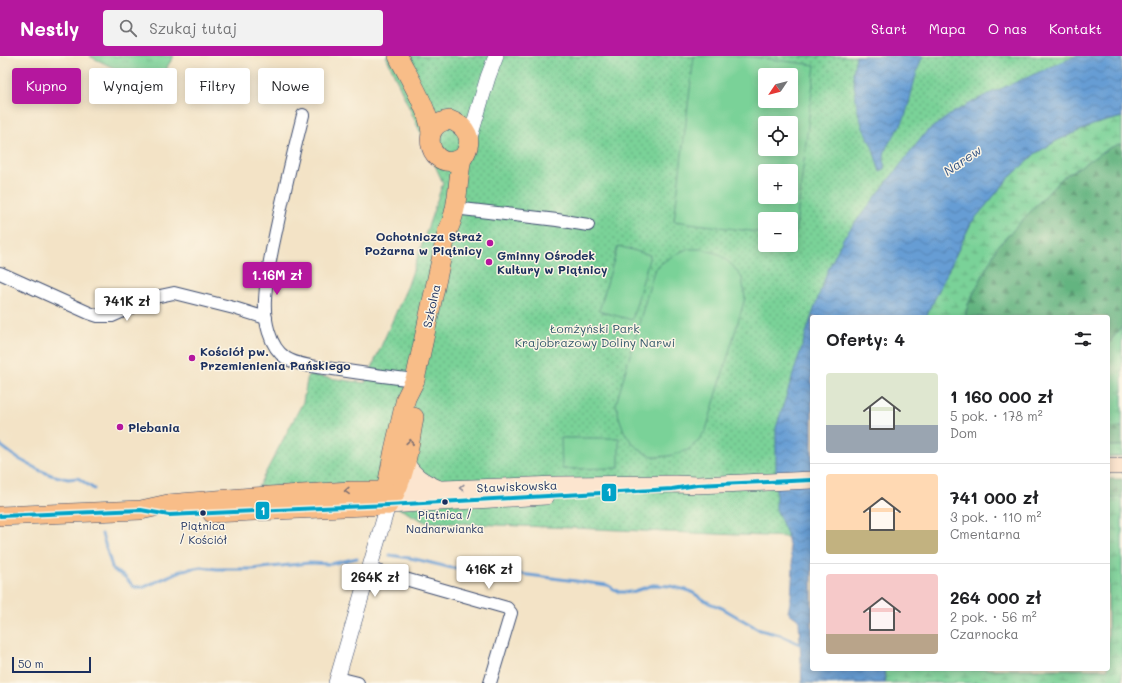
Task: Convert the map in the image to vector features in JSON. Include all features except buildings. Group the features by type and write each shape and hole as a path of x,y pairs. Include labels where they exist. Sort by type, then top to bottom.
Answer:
{"main road":[{"path":"398,56 430,123 463,126 470,137 468,148 454,160 436,156 431,148 429,140 444,125"},
{"path":"403,56 444,125"},
{"name":"Szkolna","path":"415,380 447,232 451,224 460,186 454,160"},
{"name":"Szkolna","path":"447,232 446,225 449,177 454,160"},
{"path":"390,496 406,463 417,401 415,380"},
{"path":"390,496 406,398 415,380"},
{"path":"406,463 410,470 419,479 439,489"},
{"path":"1110,466 1122,466"},
{"path":"697,485 810,480"},
{"name":"Stawiskowska","path":"0,516 140,510 169,515 390,496 439,489 557,485 697,485"},
{"name":"Stawiskowska","path":"390,496 672,489 697,485"}],"street":[{"path":"470,137 496,56"},
{"path":"444,125 463,118 475,101 488,77"},
{"path":"303,115 267,274 264,301 269,332 281,354 296,362 326,368 415,380"},
{"path":"454,208 557,220 588,226"},
{"path":"0,273 98,316 112,316 155,296 174,293 234,308 266,318"},
{"path":"358,683 337,680 390,496"},
{"path":"370,569 507,608 511,613 490,683"}],"green space":[{"path":"89,56 174,56 167,68 114,68"},
{"name":"Łomżyński Park Krajobrazowy Doliny Narwi","path":"386,56 1122,56 814,315 810,315 810,335 788,537 425,522 349,483 258,487 303,402 308,375 365,383 408,285 443,183"},
{"path":"694,56 744,56 815,65 798,212 758,212 758,232 674,221"},
{"path":"1122,117 1122,143 1109,148 1062,178 997,247 968,304 965,315 927,315 971,223 1009,178 1036,153 1058,140 1095,124"},
{"path":"1122,143 1122,326 1110,341 1110,315 965,315 968,304 997,247 1062,178 1109,148"},
{"path":"618,246 650,255 632,320 599,311"},
{"path":"687,249 702,249 719,254 733,266 742,278 745,298 706,430 697,442 688,450 669,456 655,457 643,452 632,443 624,431 616,404 654,271 665,261"},
{"path":"1122,326 1122,427 1110,428 1110,341"},
{"path":"1122,427 1122,446 1110,446 1110,428"},
{"path":"561,438 619,438 619,468 562,469"},
{"path":"1110,446 1122,446 1122,456 1110,457"},
{"path":"1110,479 1122,479 1122,497 1110,499"},
{"path":"1122,497 1122,683 885,683 884,671 1110,671 1110,499"}],"water":[{"path":"856,56 923,56 917,71 905,116 885,151 884,169 880,172 872,146 863,128 857,108 853,73"},
{"name":"Narew","path":"1076,56 1122,56 1122,117 1095,124 1058,140 1036,153 1009,178 971,223 927,315 812,315 827,272 844,237 926,132 954,112 984,96"},
{"path":"810,321 810,671 884,671 885,683 802,683 799,620 788,612 791,598 793,567 787,534 776,509 776,428"}],"waterway":[{"path":"0,445 17,458 39,470 51,475 68,479 78,478 94,489"},
{"path":"102,534 113,570 125,577 134,587 144,587 183,570 201,567 217,569 252,569 309,563 331,564 357,558"},
{"path":"390,555 415,559 452,568 490,566 513,573 607,585 619,592 632,592 653,585 670,586 690,591 709,603 722,608 760,630 780,635 804,646"}],"transit line":[{"name":"1","path":"0,516 141,510 169,515 388,505 672,489 697,485 810,480"}],"place":[{"name":"Ochotnicza Straż Pożarna w Piątnicy","path":"490,243"},
{"name":"Gminny Ośrodek Kultury w Piątnicy","path":"489,262"},
{"name":"Kościół pw. Przemienienia Pańskiego","path":"192,358"},
{"name":"Plebania","path":"120,427"},
{"name":"Piątnica / Nadnarwianka","path":"445,502"},
{"name":"Piątnica / Kościół","path":"203,513"}]}
